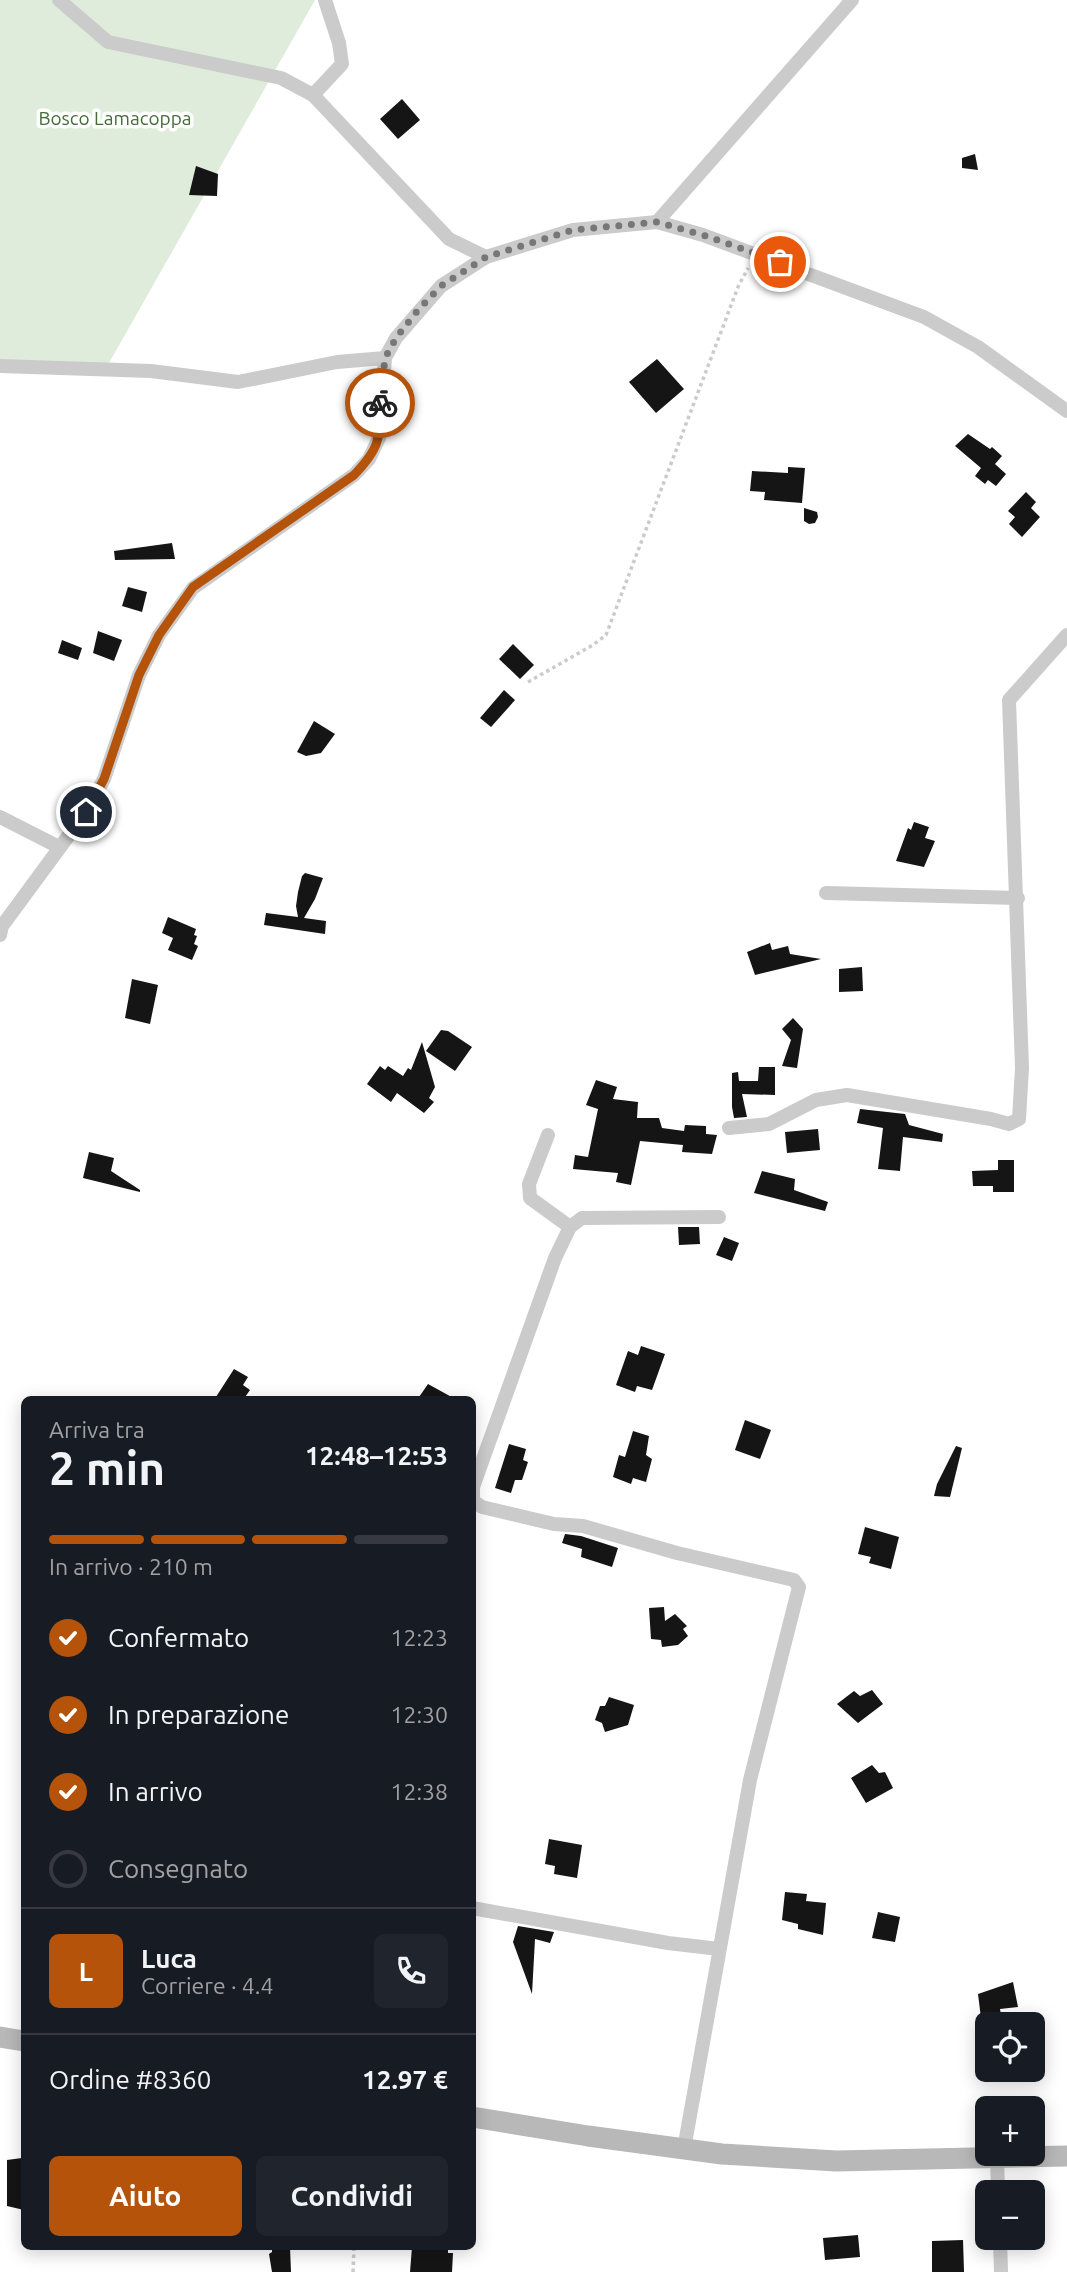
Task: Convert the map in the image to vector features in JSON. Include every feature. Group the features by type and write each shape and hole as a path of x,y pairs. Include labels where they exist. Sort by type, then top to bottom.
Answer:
{"main road":[{"path":"0,2037 21,2040"},
{"path":"476,2118 722,2154 836,2161 975,2158"},
{"path":"1045,2156 1067,2156"}],"street":[{"path":"59,0 108,42 281,78 313,95 449,239 486,257"},
{"path":"313,95 342,64 339,43 325,0"},
{"path":"657,222 852,0"},
{"path":"0,935 2,926 86,812 104,779 139,675 159,635 193,587 354,475 369,459 379,438 385,358 404,328 441,286 486,257 573,230 657,222 703,235 925,317 978,347 1067,411"},
{"path":"0,366 151,371 238,382 337,362 385,358"},
{"path":"729,1128 769,1124 816,1100 847,1096 1009,1124 1018,1119 1022,1068 1009,700 1067,635"},
{"path":"0,817 59,847"},
{"path":"826,892 1018,898"},
{"path":"548,1135 529,1184 530,1198 570,1227"},
{"path":"476,1479 555,1258 570,1227 582,1218 719,1217"},
{"path":"476,1503 482,1507 554,1524 583,1526 677,1553 794,1580 799,1587 750,1780 684,2149"},
{"path":"476,1909 719,1950"},
{"path":"1000,2250 1001,2272"}],"path":[{"path":"528,682 606,635 738,287 755,254"},
{"path":"353,2272 354,2250"}],"green space":[{"name":"Bosco Lamacoppa","path":"0,0 315,0 105,370 0,373"}],"building":[{"path":"402,99 420,120 398,139 380,119"},
{"path":"975,154 978,170 962,168 962,158"},
{"path":"196,166 218,174 217,196 189,195"},
{"path":"657,359 684,389 656,413 629,382"},
{"path":"968,434 990,449 992,447 1002,456 995,464 1006,474 996,486 988,480 985,484 975,476 981,468 955,446"},
{"path":"788,467 805,468 802,503 764,500 765,492 750,491 752,471 788,473"},
{"path":"1026,492 1036,502 1031,508 1040,517 1022,537 1009,524 1015,517 1008,511"},
{"path":"804,508 817,512 815,523 804,521"},
{"path":"172,543 175,559 115,560 114,551"},
{"path":"128,587 147,592 142,612 122,606"},
{"path":"98,631 122,640 114,661 93,653"},
{"path":"62,640 82,648 78,660 58,653"},
{"path":"513,644 534,665 520,679 499,659"},
{"path":"504,690 515,700 491,727 480,718"},
{"path":"314,721 335,734 321,753 306,756 297,752"},
{"path":"914,822 929,827 925,838 935,841 924,867 896,861 908,828 911,830"},
{"path":"305,873 323,878 304,918 326,921 325,934 264,925 266,913 298,917 298,892"},
{"path":"168,917 196,929 194,944 198,946 192,960 168,950 173,938 162,933"},
{"path":"770,943 772,950 788,946 790,954 821,959 755,975 747,952"},
{"path":"862,967 863,991 839,992 839,969"},
{"path":"132,979 158,985 150,1024 125,1018"},
{"path":"793,1018 803,1029 797,1068 782,1066 791,1040 782,1029"},
{"path":"441,1030 448,1031 472,1047 455,1071 426,1051"},
{"path":"422,1042 435,1087 429,1098 434,1102 424,1113 397,1093 391,1102 367,1084 380,1066 385,1070 388,1066 403,1076 408,1068 411,1070"},
{"path":"759,1067 775,1067 775,1095 742,1094 747,1117 734,1118 732,1073 738,1072 739,1081 758,1081"},
{"path":"596,1080 617,1087 613,1099 638,1102 637,1118 659,1118 662,1128 684,1131 685,1125 706,1126 706,1134 717,1135 712,1154 682,1152 683,1145 640,1141 631,1185 616,1182 618,1173 573,1169 575,1155 588,1157 598,1109 586,1105"},
{"path":"860,1109 905,1114 909,1125 943,1134 942,1142 903,1137 900,1171 878,1169 883,1128 857,1123"},
{"path":"818,1129 820,1150 787,1153 785,1132"},
{"path":"89,1152 114,1158 111,1171 140,1192 83,1178"},
{"path":"998,1160 1014,1160 1014,1192 993,1192 993,1186 973,1186 972,1171 998,1170"},
{"path":"762,1171 795,1179 794,1190 828,1202 825,1211 754,1193"},
{"path":"678,1227 699,1227 700,1244 679,1245"},
{"path":"724,1237 739,1243 732,1261 716,1255"},
{"path":"641,1346 665,1354 652,1390 637,1386 635,1392 616,1385 628,1351 638,1355"},
{"path":"234,1369 248,1377 243,1385 250,1390 246,1396 217,1396"},
{"path":"428,1384 450,1396 420,1396"},
{"path":"745,1420 771,1430 760,1459 735,1450"},
{"path":"633,1431 649,1436 646,1455 652,1459 646,1482 633,1478 631,1484 613,1477 619,1455 625,1457"},
{"path":"509,1444 526,1449 523,1460 528,1462 522,1480 515,1480 511,1493 495,1488"},
{"path":"956,1446 962,1448 950,1497 934,1496 937,1484"},
{"path":"865,1527 899,1537 891,1569 869,1563 871,1557 858,1554"},
{"path":"565,1534 581,1536 618,1548 612,1567 581,1557 582,1549 562,1543"},
{"path":"664,1607 665,1621 675,1614 687,1626 683,1629 688,1636 678,1645 662,1647 661,1640 651,1639 649,1608"},
{"path":"872,1690 883,1704 858,1723 837,1704 854,1691 860,1696"},
{"path":"609,1697 634,1705 628,1725 605,1732 602,1723 595,1720 600,1706 605,1706"},
{"path":"872,1765 879,1773 885,1772 893,1788 866,1803 851,1778"},
{"path":"549,1839 582,1845 577,1878 554,1874 555,1866 545,1864"},
{"path":"785,1892 807,1894 806,1901 826,1903 823,1935 798,1929 798,1924 782,1920"},
{"path":"878,1912 900,1917 895,1942 872,1938"},
{"path":"518,1926 554,1932 550,1943 535,1939 532,1994 513,1942"},
{"path":"1013,1982 1018,2007 1000,2009 1000,2012 980,2012 978,1994"},
{"path":"21,2158 21,2209 7,2206 7,2160"},
{"path":"858,2235 860,2257 825,2260 823,2238"},
{"path":"963,2240 964,2272 932,2272 932,2241"},
{"path":"290,2250 291,2272 272,2272 269,2254"},
{"path":"412,2250 448,2250 448,2253 453,2253 452,2272 410,2272"}],"way so far":[{"path":"380,403 385,358 396,338 441,286 486,257 573,230 657,222 780,262"}],"route":[{"path":"86,812 104,779 139,675 159,635 193,587 354,475 369,459 379,438 380,403"}]}
